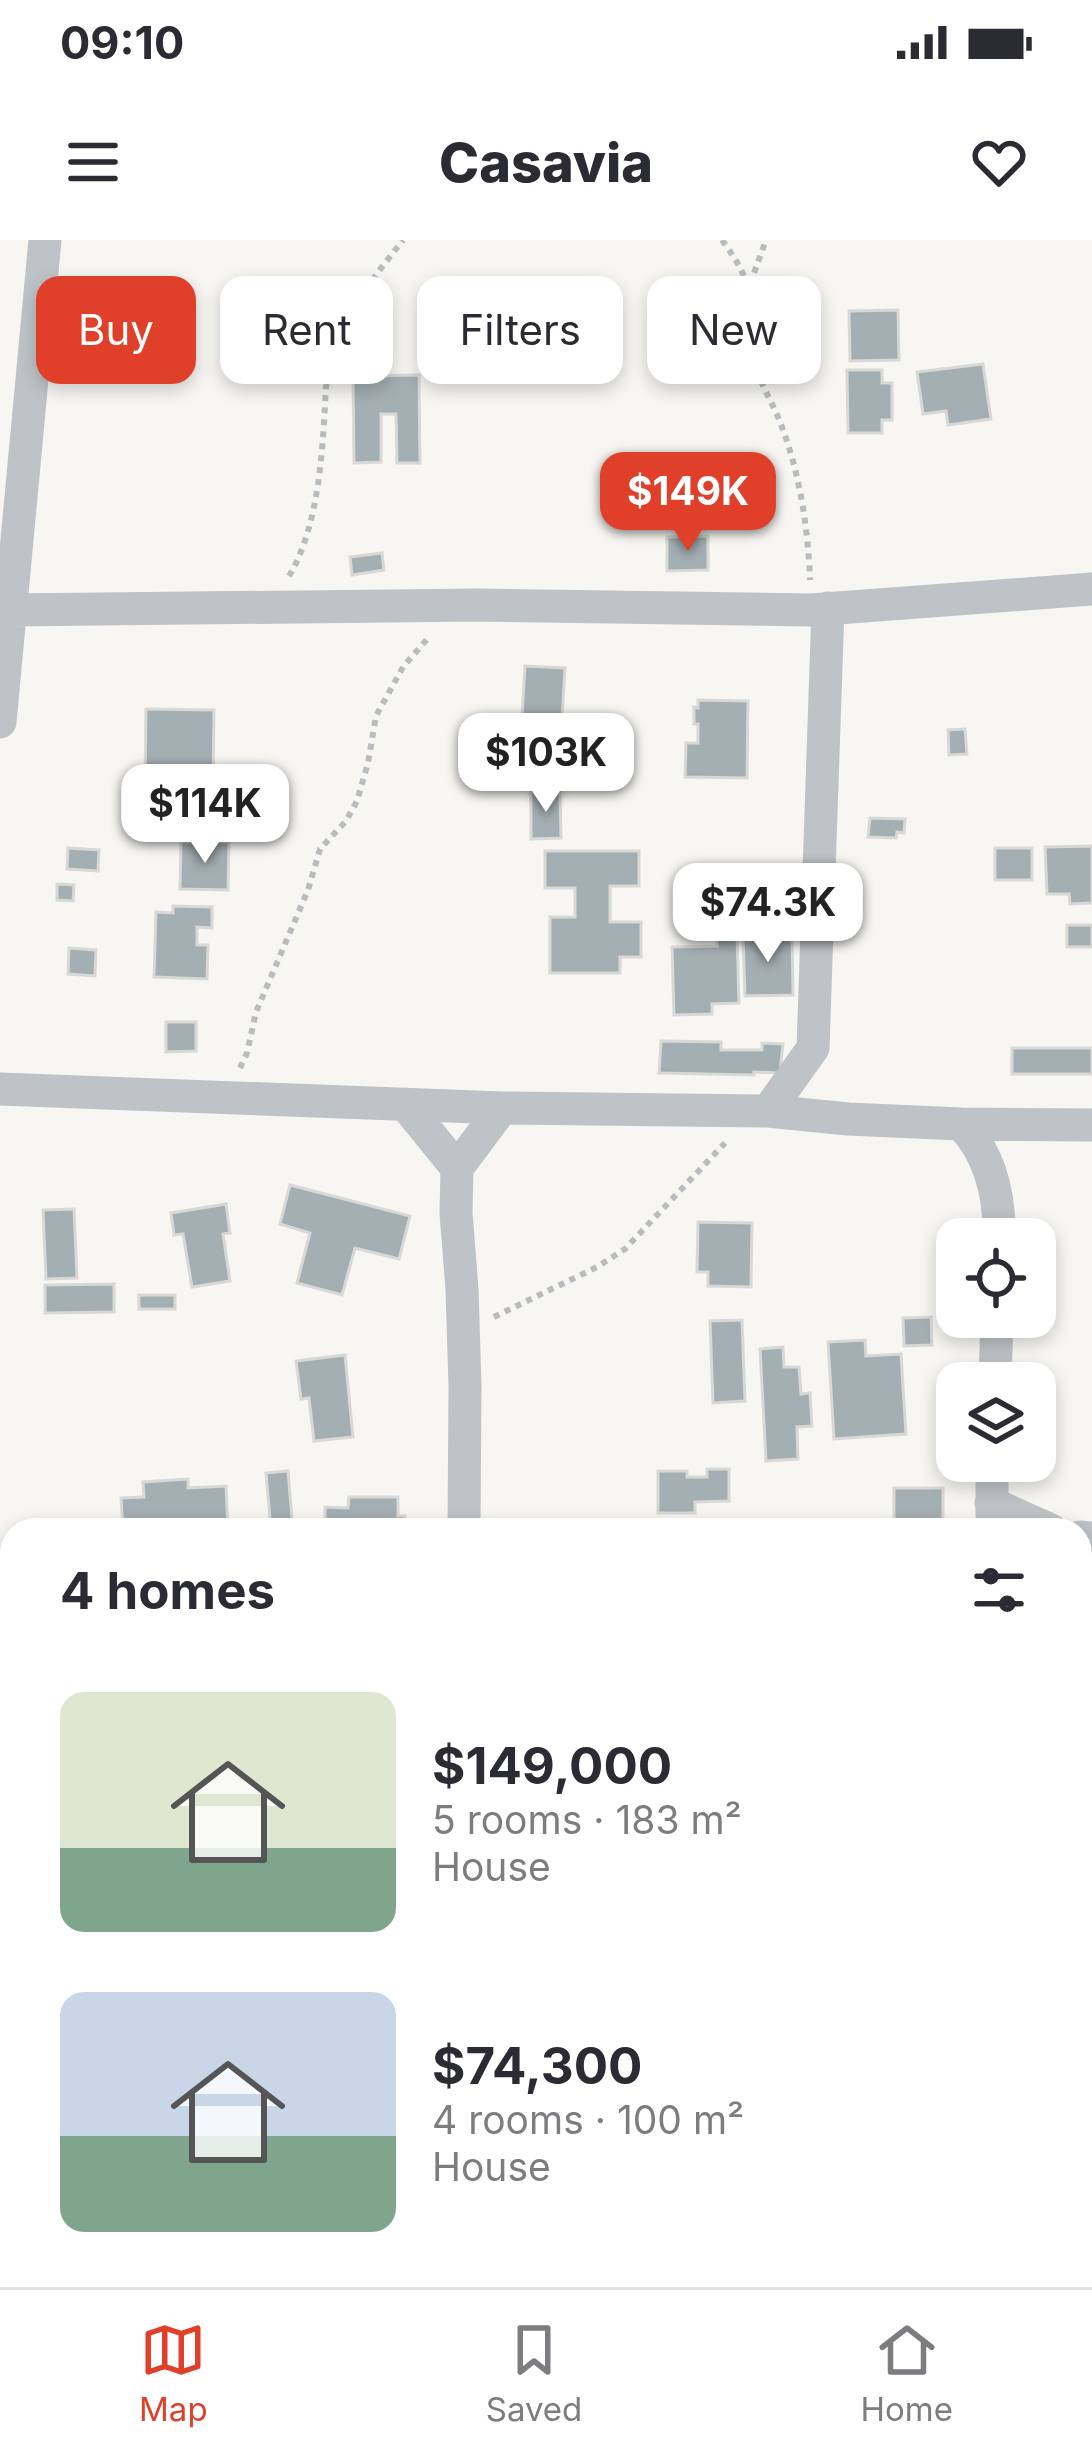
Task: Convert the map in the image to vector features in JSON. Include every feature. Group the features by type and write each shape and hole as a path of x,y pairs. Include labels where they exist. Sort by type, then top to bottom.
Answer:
{"street":[{"path":"0,722 45,240"},
{"path":"10,610 477,605 820,609 1092,589"},
{"path":"762,1111 813,1048 820,609"},
{"path":"0,1089 1092,1125"},
{"path":"405,1103 457,1168"},
{"path":"464,1518 457,1168 502,1108"},
{"path":"962,1124 990,1165 1000,1218"},
{"path":"992,1482 992,1516"}],"path":[{"path":"271,606 296,564 308,524 322,463 326,386 345,326 403,240"},
{"path":"722,240 745,276"},
{"path":"753,276 766,240"},
{"path":"762,384 791,451 820,609"},
{"path":"215,1096 244,1063 256,1012 308,890 320,848 346,821 357,801 376,716 403,667 430,635"},
{"path":"464,1342 500,1311 597,1267 625,1249 762,1111"}],"building":[{"path":"898,310 899,360 850,361 849,311"},
{"path":"983,364 991,419 948,425 946,411 923,414 917,372"},
{"path":"847,370 882,370 882,383 892,383 892,420 882,420 882,433 848,433"},
{"path":"393,375 417,375 420,463 397,463 396,414 381,414 381,462 354,463 353,384 393,384"},
{"path":"708,536 708,570 667,571 667,537"},
{"path":"382,553 384,570 352,575 350,557"},
{"path":"525,666 565,668 558,787 518,785"},
{"path":"698,700 748,701 747,778 685,777 686,743 698,743 694,707 698,708"},
{"path":"146,709 214,710 213,785 145,784"},
{"path":"965,729 967,754 949,755 948,730"},
{"path":"531,791 560,791 561,838 531,839"},
{"path":"870,818 905,819 904,833 897,832 896,838 868,837"},
{"path":"181,842 229,842 228,890 180,889"},
{"path":"1092,846 1092,903 1070,904 1069,894 1047,894 1045,847"},
{"path":"68,848 99,850 98,871 67,869"},
{"path":"995,848 1032,848 1032,880 995,880"},
{"path":"545,851 639,851 639,886 610,886 610,922 641,922 641,957 620,957 620,973 550,973 550,917 575,917 575,888 545,888"},
{"path":"57,884 74,885 73,901 57,900"},
{"path":"173,906 212,907 212,928 197,927 197,945 208,945 207,979 154,977 156,912 173,913"},
{"path":"1067,925 1092,925 1092,947 1067,947"},
{"path":"716,935 737,935 739,1003 712,1004 712,1014 674,1015 672,947 717,946"},
{"path":"792,935 793,995 745,996 743,936"},
{"path":"69,948 96,950 95,976 68,974"},
{"path":"166,1022 196,1022 196,1051 166,1052"},
{"path":"661,1041 721,1042 721,1050 762,1050 762,1043 783,1044 780,1073 659,1073"},
{"path":"1012,1048 1092,1048 1092,1074 1012,1074"},
{"path":"290,1185 410,1216 399,1259 355,1248 342,1295 297,1283 310,1233 280,1224"},
{"path":"226,1204 230,1233 223,1234 230,1281 192,1287 183,1234 174,1235 171,1213"},
{"path":"74,1209 77,1278 46,1279 43,1210"},
{"path":"698,1222 752,1223 751,1287 708,1286 708,1272 697,1272"},
{"path":"114,1284 114,1312 45,1313 45,1285"},
{"path":"139,1295 175,1295 175,1309 139,1309"},
{"path":"931,1317 932,1345 904,1346 903,1318"},
{"path":"742,1320 745,1401 713,1403 710,1321"},
{"path":"865,1340 866,1356 901,1354 906,1434 834,1439 828,1342"},
{"path":"783,1347 784,1367 799,1367 801,1394 810,1393 812,1426 797,1427 798,1459 766,1461 760,1349"},
{"path":"345,1355 353,1437 314,1441 309,1398 301,1399 296,1361"},
{"path":"707,1469 729,1469 729,1501 695,1502 695,1513 658,1513 658,1471 707,1477"},
{"path":"288,1471 292,1518 270,1518 266,1473"},
{"path":"188,1479 188,1488 226,1486 227,1518 122,1518 121,1498 144,1497 143,1482"},
{"path":"894,1488 943,1488 943,1518 894,1518"},
{"path":"349,1497 398,1497 398,1516 405,1518 325,1518 325,1507 348,1508"}]}
